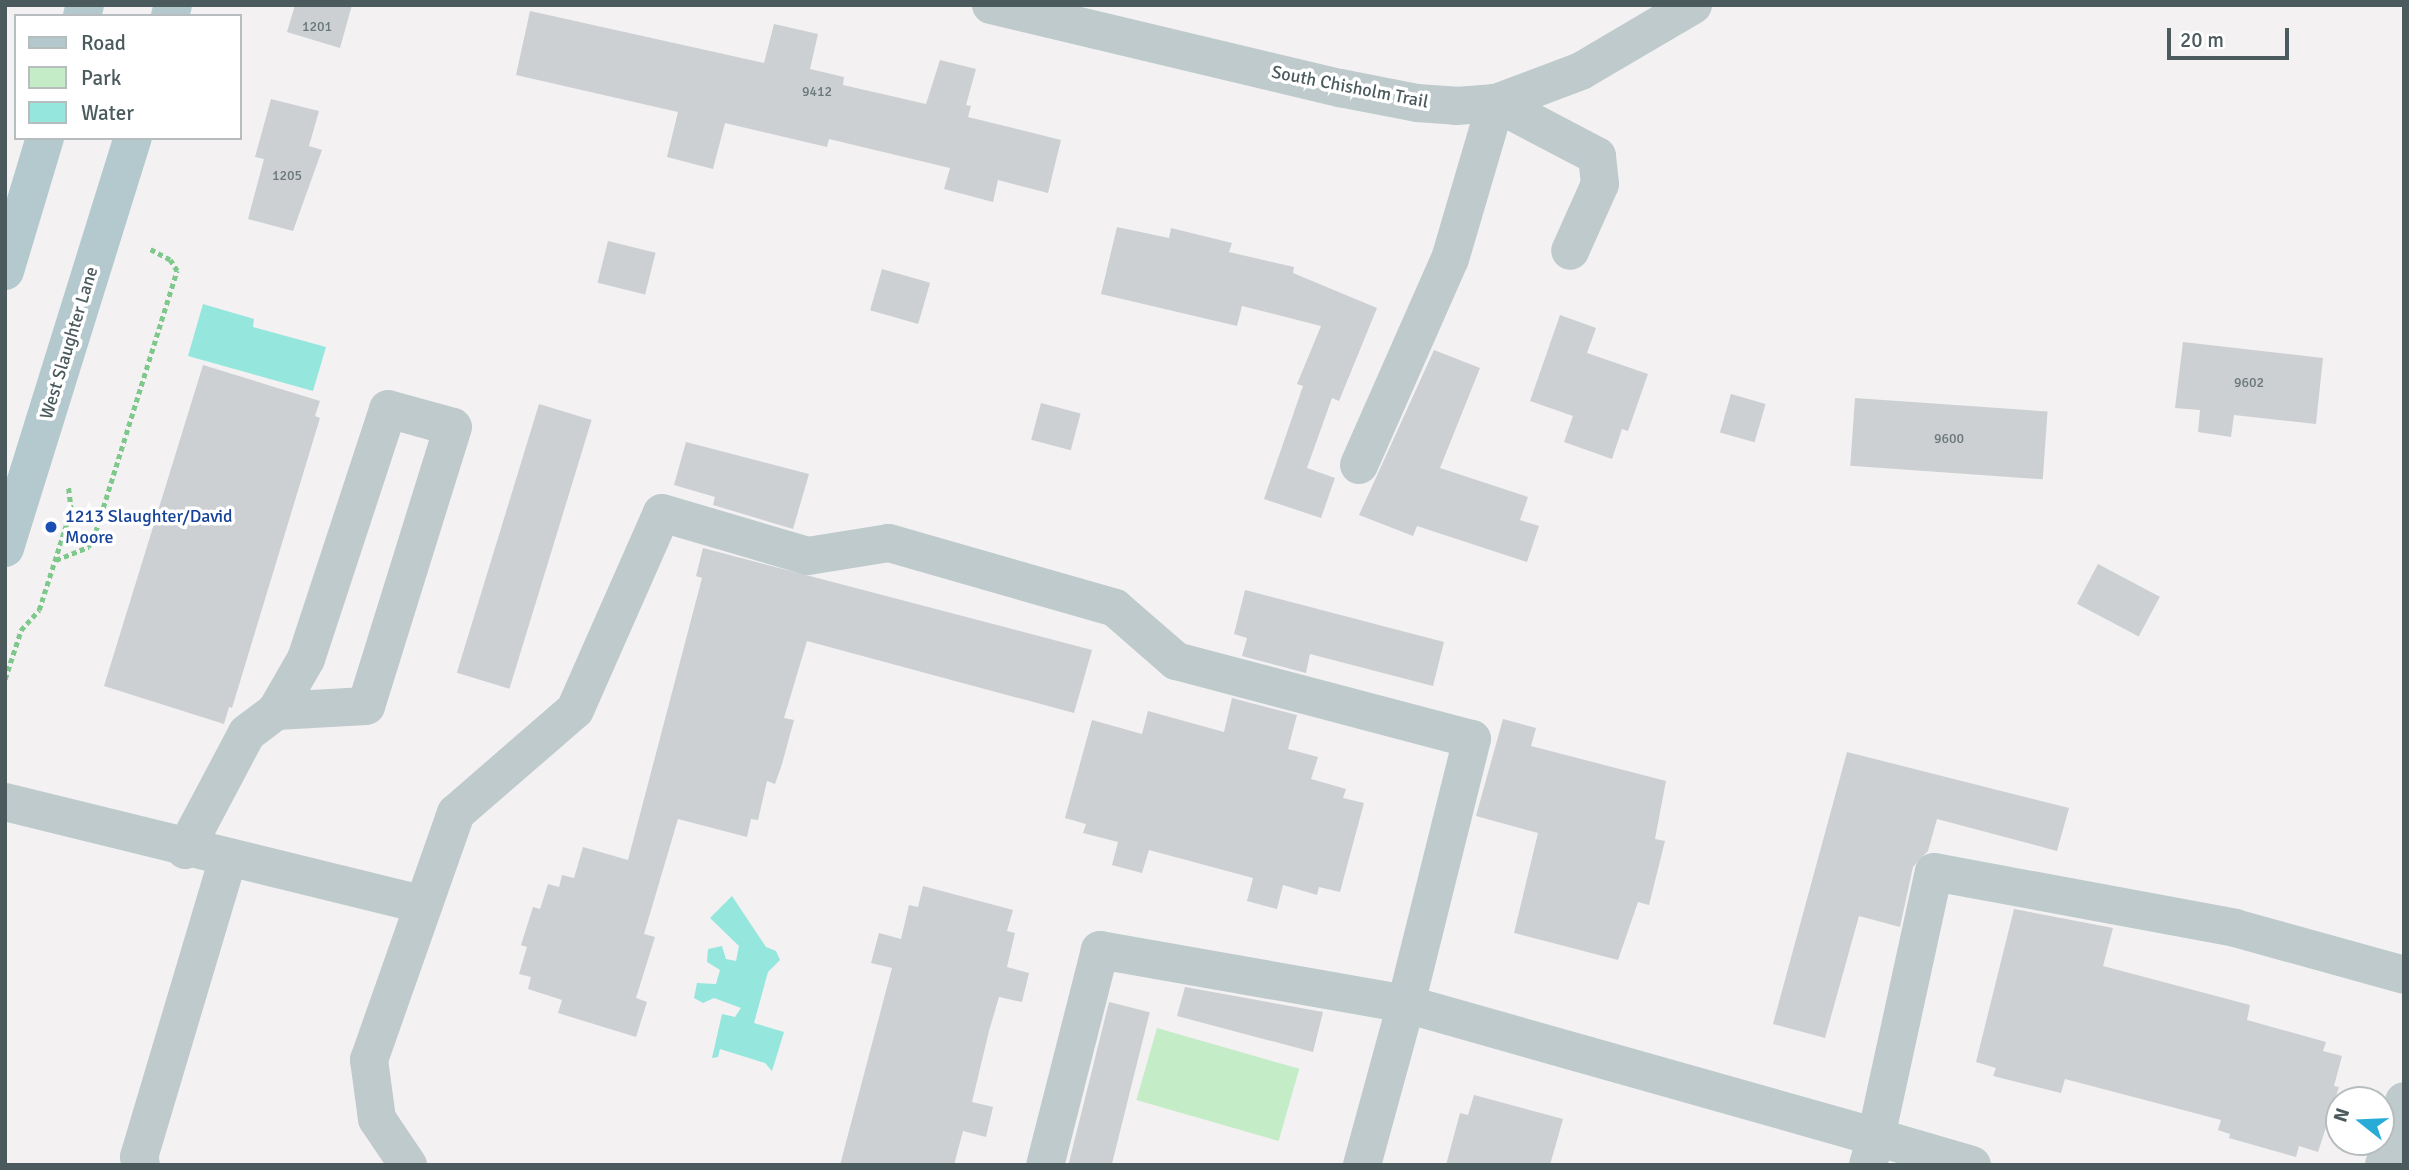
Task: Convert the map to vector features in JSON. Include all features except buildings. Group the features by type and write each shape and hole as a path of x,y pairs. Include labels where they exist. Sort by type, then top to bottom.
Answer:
{"main road":[{"path":"5,271 44,140"},
{"name":"West Slaughter Lane","path":"5,548 132,140"}],"street":[{"name":"South Chisholm Trail","path":"991,5 1417,103 1496,103 1581,72 1693,5"},
{"path":"1359,465 1450,259 1496,103 1597,156 1600,184 1570,251"},
{"path":"185,850 247,733 276,711 306,659 388,409 453,427 366,706 276,711"},
{"path":"408,1165 377,1119 369,1060 456,813 575,710 662,513 808,556 888,543 1115,608 1176,661 1472,739 1406,1004 1362,1165"},
{"path":"5,802 185,850 423,905"},
{"path":"141,1165 139,1157 228,859"},
{"path":"1872,1151 1934,872 2235,928 2404,975"},
{"path":"1045,1165 1100,950 1406,1004 1872,1151 1972,1165"},
{"path":"2384,1165 2404,1101"}],"path":[{"path":"55,561 88,547 93,540 177,271 170,260 149,249"},
{"path":"5,679 21,630 39,610 71,510 69,491"}],"green space":[{"path":"1157,1028 1299,1069 1279,1141 1136,1100"}],"water":[{"path":"203,304 254,319 253,327 326,347 313,391 188,356"},
{"path":"732,896 766,947 776,951 780,960 768,972 754,1023 784,1032 772,1071 765,1063 720,1049 718,1057 712,1058 722,1014 735,1017 741,1008 714,998 703,1003 694,998 697,983 716,984 720,970 707,962 708,949 722,946 726,959 736,961 739,946 710,918"}],"place":[{"name":"1213 Slaughter/David Moore","path":"51,527"}]}
